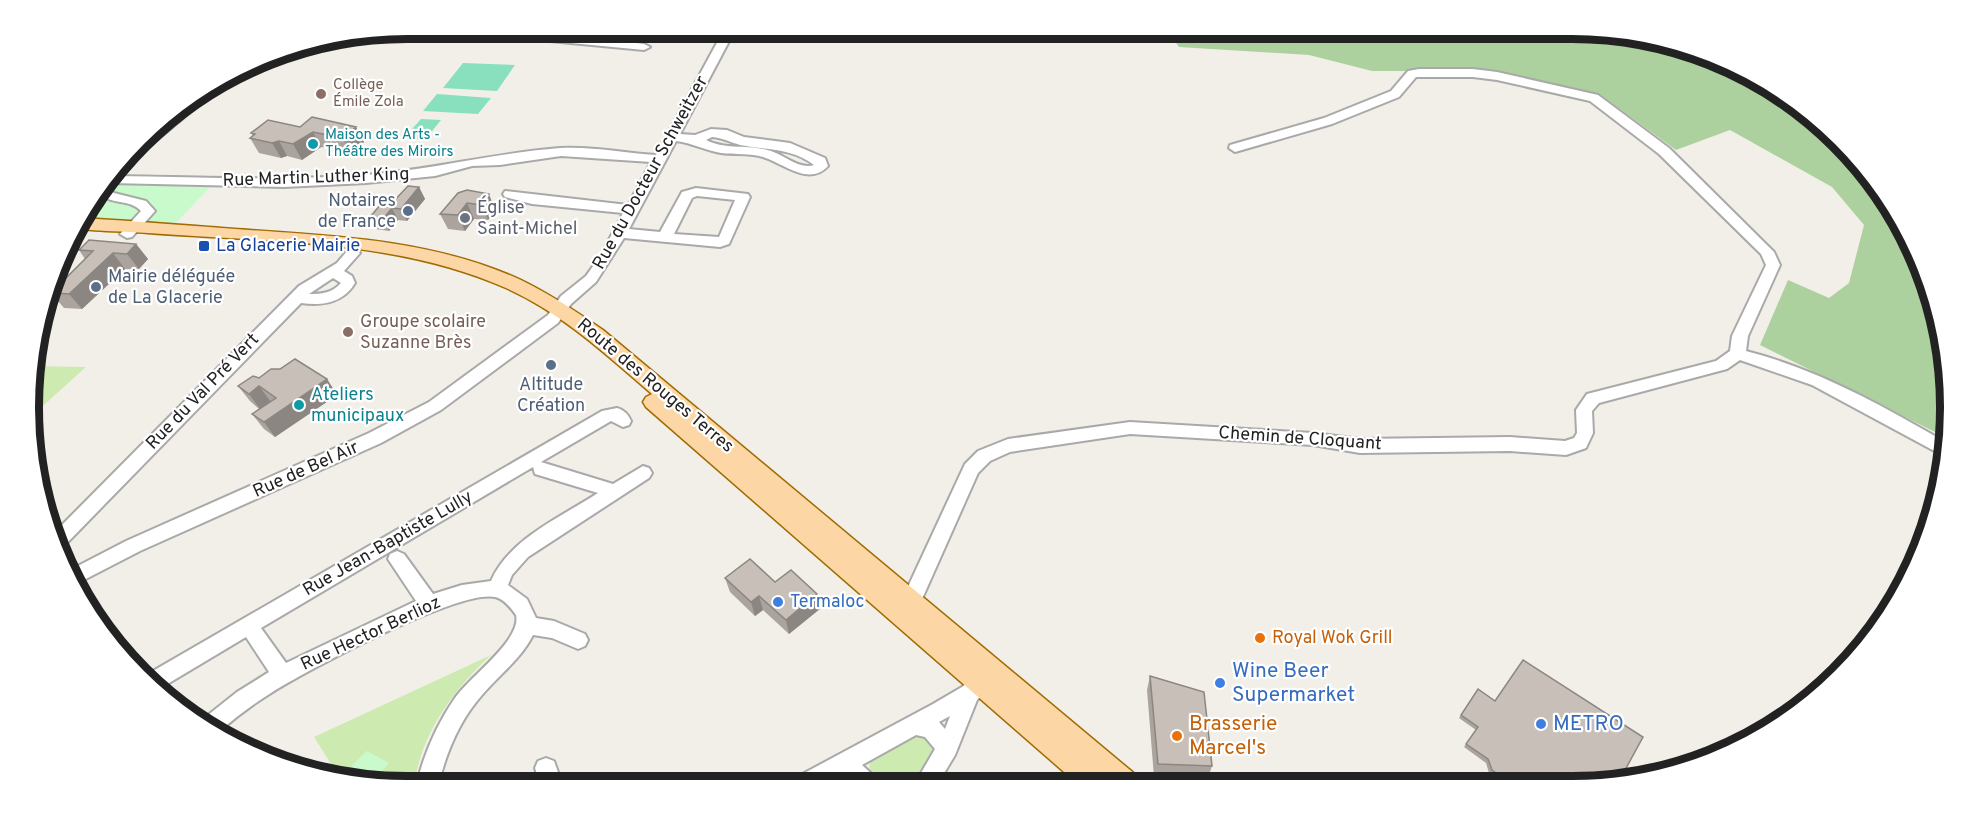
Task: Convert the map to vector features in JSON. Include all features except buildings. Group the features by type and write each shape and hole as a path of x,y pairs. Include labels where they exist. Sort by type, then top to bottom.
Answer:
{"main road":[{"name":"Route des Rouges Terres","path":"87,224 402,260 476,280 556,314 577,336 1090,776"},
{"name":"Route des Rouges Terres","path":"84,230 131,230 379,246 459,263 514,283 556,314 614,350 911,602 981,683 1115,776"}],"street":[{"path":"585,39 644,48"},
{"name":"Rue du Docteur Schweitzer","path":"556,314 566,300 591,279 621,232 725,39"},
{"path":"1235,148 1328,121 1395,94 1412,74 1419,73 1473,73 1497,76 1594,98 1664,151 1767,252 1773,265 1740,336 1738,354 1807,375 1894,419 1938,446"},
{"path":"672,137 696,139 711,133 727,134 741,141 785,146 820,161 821,166 815,170 806,171 766,153 708,147 696,139"},
{"name":"Rue Martin Luther King","path":"114,184 284,183 374,178 435,172 472,162 500,161 561,152 660,159"},
{"path":"109,191 110,197 140,202 146,206 148,211 131,230"},
{"path":"621,232 665,237 724,241 744,199 742,196 691,193 687,195 665,237"},
{"path":"510,194 532,200 632,210"},
{"name":"Rue du Val Pré Vert","path":"63,536 298,297 310,286 342,267 353,253"},
{"path":"298,297 318,299 340,292 348,283 347,279 333,272"},
{"name":"Rue de Bel Air","path":"79,574 133,546 326,462 408,422 460,390 556,314"},
{"name":"Chemin de Cloquant","path":"911,602 971,469 984,456 1008,446 1130,428 1312,439 1360,446 1510,444 1566,448 1581,442 1585,433 1584,410 1593,398 1721,365 1738,354"},
{"name":"Rue Jean-Baptiste Lully","path":"158,678 608,415 617,414 624,421"},
{"path":"541,469 614,491"},
{"path":"430,776 440,741 459,709 481,679 523,636 528,625 523,608 498,589 505,570 513,559 643,473"},
{"path":"396,559 430,605"},
{"name":"Rue Hector Berlioz","path":"215,722 238,703 280,677 430,605 478,590 498,589"},
{"path":"248,625 279,669 280,677"},
{"path":"528,625 554,630 578,640"},
{"path":"821,776 915,725 981,683"},
{"path":"931,776 948,748 981,683"},
{"path":"915,725 932,728 948,748"},
{"path":"866,776 864,767 872,748"},
{"path":"834,769 845,767 855,771 860,776"}],"green space":[{"path":"1173,39 1596,40 1620,42 1667,52 1713,67 1756,88 1796,115 1832,147 1864,183 1891,223 1912,266 1933,336 1939,383 1939,434 1760,345 1788,280 1829,298 1849,283 1864,225 1832,187 1730,130 1676,150 1599,94 1494,71 1372,71 1309,55 1179,47"},
{"path":"463,63 515,65 497,91 443,88"},
{"path":"437,94 491,98 478,114 423,111"},
{"path":"421,119 441,120 425,140 404,138"},
{"path":"124,183 211,186 176,223 145,222 153,210 151,203 115,193 110,190 114,185"},
{"path":"103,199 134,205 140,210 132,222 91,219"},
{"path":"41,366 86,367 39,409"},
{"path":"491,655 464,683 441,714 431,731 416,776 359,773 334,768 314,737"},
{"path":"925,732 935,746 919,776 872,776 869,771 870,759 911,734"},
{"path":"367,751 389,763 378,775 362,773 351,766"}],"place":[{"name":"Collège Émile Zola","path":"321,94"},
{"name":"Maison des Arts - Théâtre des Miroirs","path":"313,144"},
{"name":"Notaires de France","path":"408,211"},
{"name":"Église Saint-Michel","path":"465,218"},
{"name":"La Glacerie Mairie","path":"204,246"},
{"name":"Mairie déléguée de La Glacerie","path":"96,287"},
{"name":"Groupe scolaire Suzanne Brès","path":"348,332"},
{"name":"Altitude Création","path":"551,365"},
{"name":"Ateliers municipaux","path":"299,405"},
{"name":"Termaloc","path":"778,602"},
{"name":"Royal Wok Grill","path":"1260,638"},
{"name":"Wine Beer Supermarket","path":"1220,683"},
{"name":"METRO","path":"1541,724"},
{"name":"Brasserie Marcel's","path":"1177,736"}]}
